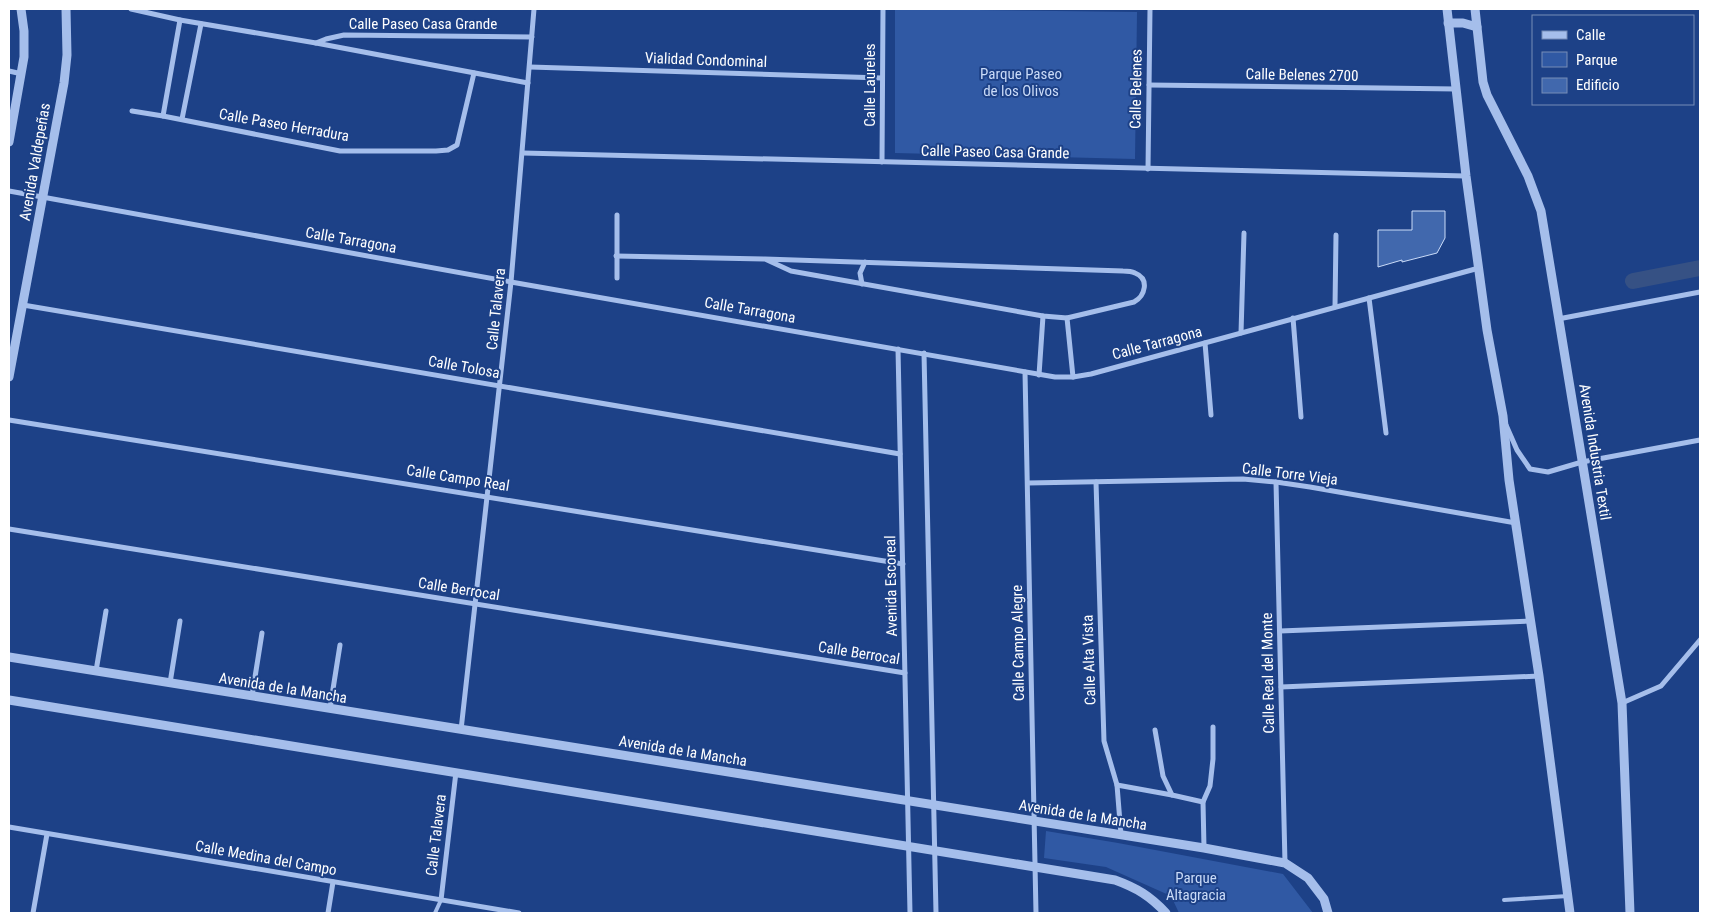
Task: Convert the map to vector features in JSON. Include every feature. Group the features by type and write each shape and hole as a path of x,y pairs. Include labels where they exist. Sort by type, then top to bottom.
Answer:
{"street":[{"name":"Avenida Valdepeñas","path":"9,142 13,94 22,74 24,57 24,31 21,9"},
{"name":"Avenida Valdepeñas","path":"9,377 64,83 67,55 66,9"},
{"name":"Calle Paseo Casa Grande","path":"131,9 201,24 316,43 528,83"},
{"name":"Calle Talavera","path":"461,730 512,282 534,9"},
{"name":"Calle Laureles","path":"882,162 883,9"},
{"name":"Calle Belenes","path":"1148,169 1150,9"},
{"path":"1447,9 1466,176 1539,676 1570,913"},
{"name":"Avenida Industria Textil","path":"1475,9 1483,82 1487,96 1528,176 1541,211 1622,703 1630,913"},
{"path":"163,116 180,20"},
{"path":"1448,23 1463,23 1476,27"},
{"path":"182,120 201,24"},
{"name":"Calle Paseo Casa Grande","path":"316,43 326,38 344,35 532,37"},
{"name":"Vialidad Condominal","path":"530,67 882,78"},
{"path":"9,71 22,74"},
{"name":"Calle Paseo Herradura","path":"132,111 340,151 448,150 457,145 474,73"},
{"name":"Calle Belenes 2700","path":"1149,85 1456,89"},
{"name":"Calle Paseo Casa Grande","path":"523,154 1466,176"},
{"name":"Calle Tarragona","path":"9,191 1040,375 1073,377 1091,374 1479,268"},
{"path":"617,215 617,278"},
{"path":"1241,333 1244,233"},
{"path":"1335,307 1336,235"},
{"path":"616,256 765,259 1123,271 1136,273 1143,280 1144,290 1142,295 1134,302 1067,318 1043,316 791,271 765,259"},
{"path":"862,284 860,273 865,262"},
{"path":"1558,319 1700,292"},
{"path":"1369,298 1386,433"},
{"name":"Calle Tolosa","path":"23,305 900,454"},
{"path":"1040,375 1043,316"},
{"path":"1067,318 1073,377"},
{"path":"1294,318 1301,417"},
{"path":"1205,343 1210,415"},
{"name":"Avenida Escoreal","path":"898,349 910,913"},
{"path":"924,353 936,913"},
{"name":"Calle Campo Alegre","path":"1025,372 1036,913"},
{"path":"1502,416 1517,450 1530,469 1548,472 1582,462 1700,440"},
{"name":"Calle Campo Real","path":"9,420 903,564"},
{"name":"Calle Torre Vieja","path":"1028,483 1244,479 1276,482 1516,523"},
{"name":"Calle Alta Vista","path":"1096,482 1104,742 1117,785 1121,835"},
{"name":"Calle Real del Monte","path":"1276,482 1285,863"},
{"name":"Calle Berrocal","path":"9,529 905,673"},
{"path":"96,672 106,611"},
{"path":"170,684 180,620"},
{"path":"1280,632 1531,621"},
{"path":"252,697 262,633"},
{"path":"1622,703 1661,686 1700,640"},
{"path":"330,709 340,645"},
{"name":"Avenida de la Mancha","path":"9,657 1034,820 1285,863 1308,878 1324,899 1328,913"},
{"path":"1281,687 1539,676"},
{"path":"9,700 1115,880 1135,887 1157,903 1166,913"},
{"path":"1204,848 1203,802 1210,786 1213,759 1212,727"},
{"path":"1155,730 1162,776 1172,795"},
{"name":"Calle Talavera","path":"441,900 456,772"},
{"path":"1117,785 1203,802"},
{"name":"Calle Medina del Campo","path":"9,827 519,913"},
{"path":"33,913 47,834"},
{"path":"328,913 333,882"}],"lane":[{"path":"1504,900 1568,896"},
{"path":"435,913 441,900"}],"green space":[{"name":"Parque Paseo de los Olivos","path":"895,9 1137,12 1135,159 895,153"},
{"name":"Parque Altagracia","path":"1046,831 1283,874 1313,913 1179,913 1171,896 1106,867 1044,858"}],"building":[{"path":"1412,211 1445,211 1445,238 1437,253 1378,267 1378,230 1412,230"}],"waterway":[{"path":"1633,281 1700,268"}]}
